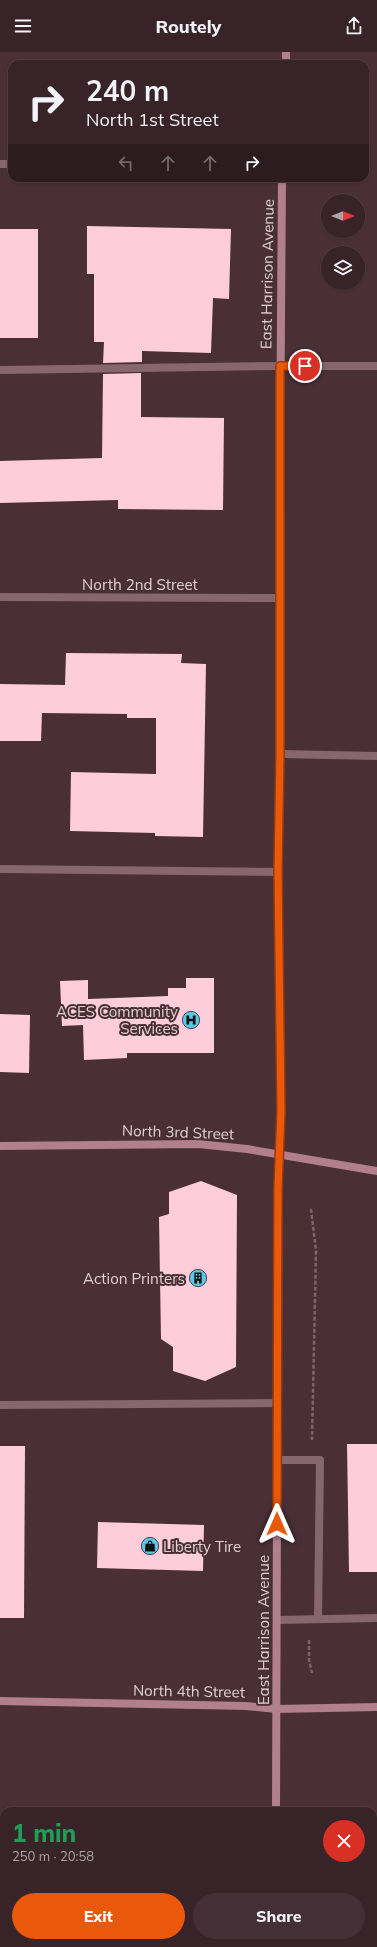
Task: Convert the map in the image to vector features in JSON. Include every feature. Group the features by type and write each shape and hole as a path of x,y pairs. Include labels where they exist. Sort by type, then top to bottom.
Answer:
{"main road":[{"name":"East Harrison Avenue","path":"276,1807 277,1460 281,1111 278,872 280,754 279,598 282,182"},
{"name":"North 3rd Street","path":"0,1146 198,1144 247,1149 377,1171"},
{"name":"North 4th Street","path":"0,1701 246,1706 276,1709 377,1707"}],"street":[{"path":"0,370 377,366"},
{"name":"North 2nd Street","path":"0,597 279,598"},
{"path":"280,754 377,756"},
{"path":"0,869 278,872"},
{"path":"0,1405 278,1403"},
{"path":"277,1460 320,1460 318,1619"},
{"path":"277,1620 377,1618"}],"building":[{"path":"87,226 231,229 229,299 213,298 211,353 142,351 142,362 103,363 104,342 94,342 94,274 87,274"},
{"path":"0,229 38,229 38,338 0,338"},
{"path":"141,373 141,417 224,418 223,510 118,509 118,500 0,503 0,461 102,458 103,374"},
{"path":"66,653 182,654 181,663 206,664 203,837 155,836 155,833 70,831 71,772 156,774 156,718 127,718 127,714 42,713 41,741 0,741 0,684 65,685"},
{"path":"186,978 214,978 214,1053 127,1053 127,1058 84,1060 83,1025 62,1026 60,981 88,980 88,999 168,996 168,988 186,988"},
{"path":"0,1014 30,1015 29,1073 0,1072"},
{"name":"Action Printers","path":"201,1181 237,1195 236,1367 205,1381 173,1371 173,1347 161,1339 159,1217 169,1214 169,1192"},
{"path":"347,1444 377,1444 377,1572 349,1572"},
{"path":"0,1446 25,1446 24,1618 0,1618"},
{"name":"Liberty Tire","path":"98,1522 204,1525 203,1571 97,1568"}],"place":[{"name":"ACES Community Services","path":"191,1020"},
{"name":"Action Printers","path":"198,1278"},
{"name":"Liberty Tire","path":"150,1546"}],"route":[{"path":"277,1524 278,1188 281,1111 278,872 280,754 280,366 305,366"}]}
